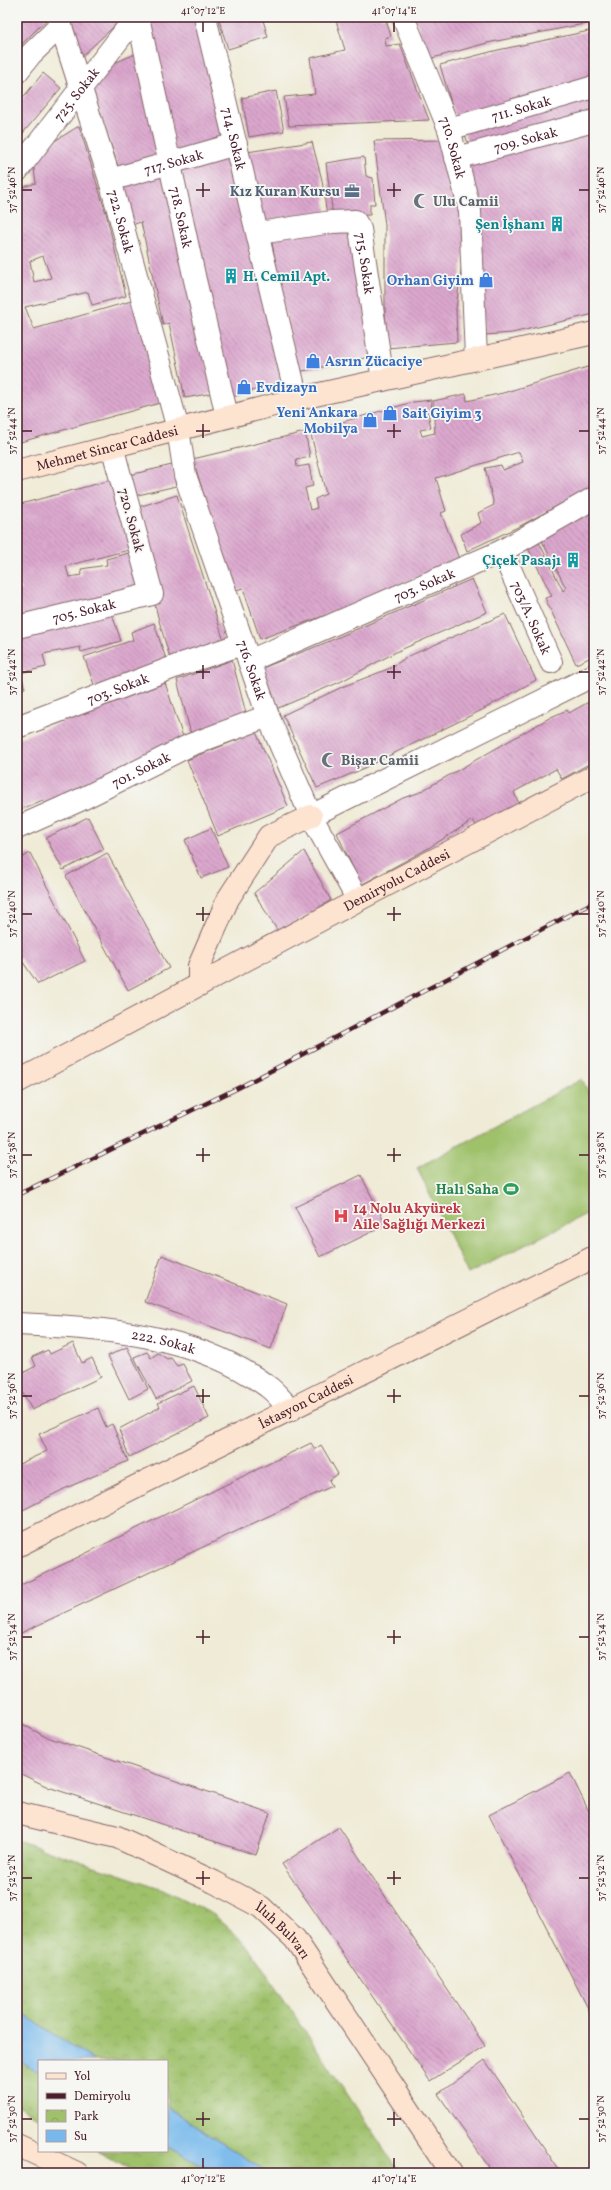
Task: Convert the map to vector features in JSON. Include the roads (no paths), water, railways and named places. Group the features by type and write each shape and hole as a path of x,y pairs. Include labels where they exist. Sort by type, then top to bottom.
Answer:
{"street":[{"name":"725. Sokak","path":"17,171 79,88 137,17"},
{"name":"718. Sokak","path":"137,17 171,163 195,280 227,416"},
{"name":"714. Sokak","path":"205,17 259,233 297,399"},
{"name":"710. Sokak","path":"403,17 449,129 470,211 476,358"},
{"name":"722. Sokak","path":"59,22 79,88 110,180 178,429"},
{"path":"17,72 59,22"},
{"name":"711. Sokak","path":"449,129 594,87"},
{"name":"709. Sokak","path":"456,158 594,121"},
{"name":"717. Sokak","path":"110,180 236,144"},
{"name":"715. Sokak","path":"259,233 332,222 354,221 360,229 383,380"},
{"name":"Mehmet Sincar Caddesi","path":"17,471 297,399 594,333"},
{"name":"716. Sokak","path":"178,429 185,475 268,716 311,816 358,900"},
{"name":"720. Sokak","path":"112,446 152,594"},
{"name":"703. Sokak","path":"17,727 182,664 246,652 502,551 594,498"},
{"name":"703/A. Sokak","path":"502,551 551,662"},
{"name":"705. Sokak","path":"17,627 152,594"},
{"path":"199,985 199,966 228,899 268,836 594,675"},
{"name":"701. Sokak","path":"17,828 80,800 190,745 268,716"},
{"name":"Demiryolu Caddesi","path":"17,1082 594,776"},
{"name":"İstasyon Caddesi","path":"17,1546 594,1258"},
{"name":"222. Sokak","path":"17,1324 77,1326 138,1335 184,1345 235,1366 268,1386 290,1410"},
{"name":"İluh Bulvarı","path":"17,1813 116,1837 214,1882 261,1907 295,1939 451,2173"},
{"path":"17,2144 76,2173"}],"water":[{"path":"17,2010 93,2060 38,2060 38,2071 17,2059"},
{"path":"168,2108 268,2173 217,2173 168,2146"}],"railway":[{"path":"17,1195 240,1087 594,902"}],"place":[{"name":"Kız Kuran Kursu","path":"352,191"},
{"name":"Ulu Camii","path":"421,201"},
{"name":"Şen İşhanı","path":"557,224"},
{"name":"H. Cemil Apt.","path":"231,276"},
{"name":"Orhan Giyim","path":"486,280"},
{"name":"Asrın Zücaciye","path":"313,361"},
{"name":"Evdizayn","path":"244,387"},
{"name":"Sait Giyim 3","path":"390,413"},
{"name":"Yeni Ankara Mobilya","path":"370,420"},
{"name":"Çiçek Pasajı","path":"573,560"},
{"name":"Bişar Camii","path":"329,760"},
{"name":"Halı Saha","path":"511,1189"},
{"name":"14 Nolu Akyürek Aile Sağlığı Merkezi","path":"341,1216"}]}
